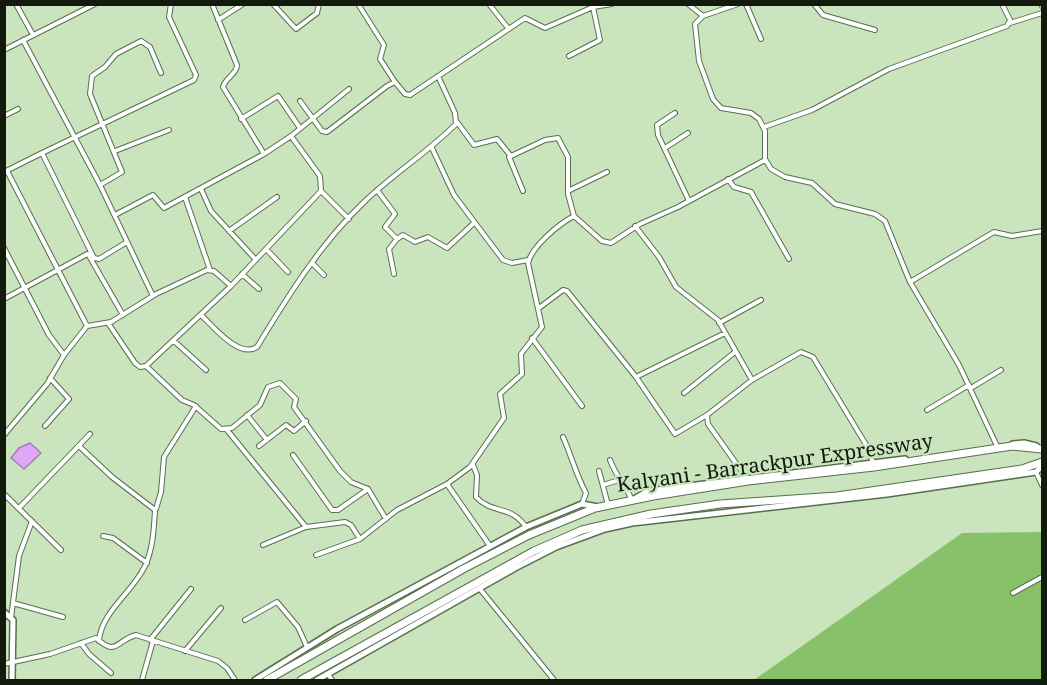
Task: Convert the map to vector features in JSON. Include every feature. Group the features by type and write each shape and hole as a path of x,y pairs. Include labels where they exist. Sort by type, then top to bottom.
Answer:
{"highway":[{"name":"Kalyani - Barrackpur Expressway","path":"267,681 479,561 529,535 600,507 748,479 1012,447 1042,449"},
{"name":"Kalyani - Barrackpur Expressway","path":"301,681 534,551 582,530 651,514 720,504 886,492 1042,464"}],"street":[{"path":"16,4 33,35"},
{"path":"85,4 89,9"},
{"path":"4,50 95,4"},
{"path":"87,326 57,273 6,171 196,77 169,17 171,4"},
{"path":"212,4 237,65 237,70 224,82 223,87 264,154"},
{"path":"218,20 243,4"},
{"path":"273,4 296,29 317,13 320,4"},
{"path":"358,4 384,45 380,59 395,82 407,95 508,28 527,18 545,28 593,7 612,4"},
{"path":"489,4 508,28"},
{"path":"688,4 704,16"},
{"path":"738,4 704,16 695,24 701,69 713,99 722,108 754,114 764,127 765,160 778,174 812,183 830,202 882,218 891,231 910,282 970,387 998,446"},
{"path":"746,4 761,39"},
{"path":"814,4 823,15 874,30"},
{"path":"1002,4 1010,23"},
{"path":"569,56 600,40 593,7"},
{"path":"764,127 812,110 889,69 1042,13"},
{"path":"23,40 115,214 153,296"},
{"path":"100,185 122,173 90,94 91,78 114,56 141,41 146,42 161,73"},
{"path":"438,76 457,122 474,145 497,139 510,155"},
{"path":"300,101 322,131 327,132 395,82"},
{"path":"115,214 153,195 163,208 201,189 264,154 291,136 349,88"},
{"path":"241,119 278,96 300,128"},
{"path":"4,116 18,109"},
{"path":"675,113 657,125 658,137 689,201"},
{"path":"201,315 232,344 255,349 312,263 349,219 377,190 432,148 457,122"},
{"path":"115,151 169,130"},
{"path":"665,148 688,133"},
{"path":"291,136 320,176 321,191 349,219"},
{"path":"510,155 545,140 558,138 568,157 568,191 574,216 607,243 635,226 689,201 765,160"},
{"path":"432,148 451,190 503,260 512,263 528,260 543,241 574,216"},
{"path":"42,153 89,253 123,315"},
{"path":"510,155 508,158 523,191"},
{"path":"568,191 608,172"},
{"path":"728,179 734,187 751,192 789,259"},
{"path":"201,189 209,208 256,260"},
{"path":"377,190 395,214 385,227 397,239"},
{"path":"108,323 135,363 146,366 231,286 321,191"},
{"path":"185,197 210,270 231,286"},
{"path":"229,231 276,197"},
{"path":"394,274 389,249 403,235 414,242 428,237 447,249 474,223"},
{"path":"635,226 659,257 676,287 720,323 752,380"},
{"path":"910,282 994,232 1012,236 1042,231"},
{"path":"89,253 99,259 127,242"},
{"path":"4,248 49,335 64,355"},
{"path":"266,249 288,272"},
{"path":"4,299 57,273 89,253"},
{"path":"315,555 360,539 403,506 447,483 473,465 504,418 500,396 522,374 521,354 542,327 528,260"},
{"path":"312,263 324,275"},
{"path":"4,435 50,378 64,355 87,326 108,323 153,296 210,270"},
{"path":"242,274 259,289"},
{"path":"538,308 563,290 567,291 613,344 675,434 707,415 752,380 801,352 810,355 868,448 874,465 1024,443 1042,449"},
{"path":"720,323 761,300"},
{"path":"636,377 725,333"},
{"path":"532,339 582,406"},
{"path":"174,341 206,370"},
{"path":"684,393 735,352"},
{"path":"146,366 184,401 196,406 216,427 227,430 306,527"},
{"path":"927,410 1001,370"},
{"path":"45,426 69,399 50,378"},
{"path":"227,430 262,403 267,389 278,382 296,399 294,406 344,476 351,482 368,489 386,519"},
{"path":"99,641 101,625 126,596 147,563 155,511 161,492 164,457 196,406"},
{"path":"247,415 267,440"},
{"path":"707,415 710,428 748,479"},
{"path":"259,446 286,425 294,431 306,421"},
{"path":"4,425 10,428"},
{"path":"19,508 90,434"},
{"path":"563,437 575,465 575,474 586,494 582,504"},
{"path":"79,446 112,477 153,507 155,511"},
{"path":"293,455 332,510 339,510 368,489"},
{"path":"610,460 619,480"},
{"path":"317,681 556,547 584,536 632,523 1036,472 1042,464"},
{"path":"473,465 477,475 476,497 486,507 514,513 526,527"},
{"path":"599,471 608,505"},
{"path":"1036,472 1042,485"},
{"path":"603,485 619,480 625,482 632,500"},
{"path":"447,483 490,546"},
{"path":"4,494 61,550"},
{"path":"255,681 307,647 526,527 582,504 600,507"},
{"path":"12,681 13,603 19,556 32,521"},
{"path":"263,545 306,527 345,522 351,525 360,539"},
{"path":"103,536 111,537 147,563"},
{"path":"1013,593 1042,577"},
{"path":"142,681 151,640 191,589"},
{"path":"480,589 554,681"},
{"path":"13,603 63,617"},
{"path":"245,621 278,603 298,627 307,647"},
{"path":"185,651 222,608"},
{"path":"4,612 12,618"},
{"path":"4,664 94,638 106,647 113,648 134,635 222,663 235,681"},
{"path":"81,643 89,654 111,673"},
{"path":"328,674 332,681"}],"green space":[{"path":"1042,532 1042,680 754,680 962,533"}],"shaded area":[{"path":"30,443 41,453 24,469 11,458 19,448"}]}
